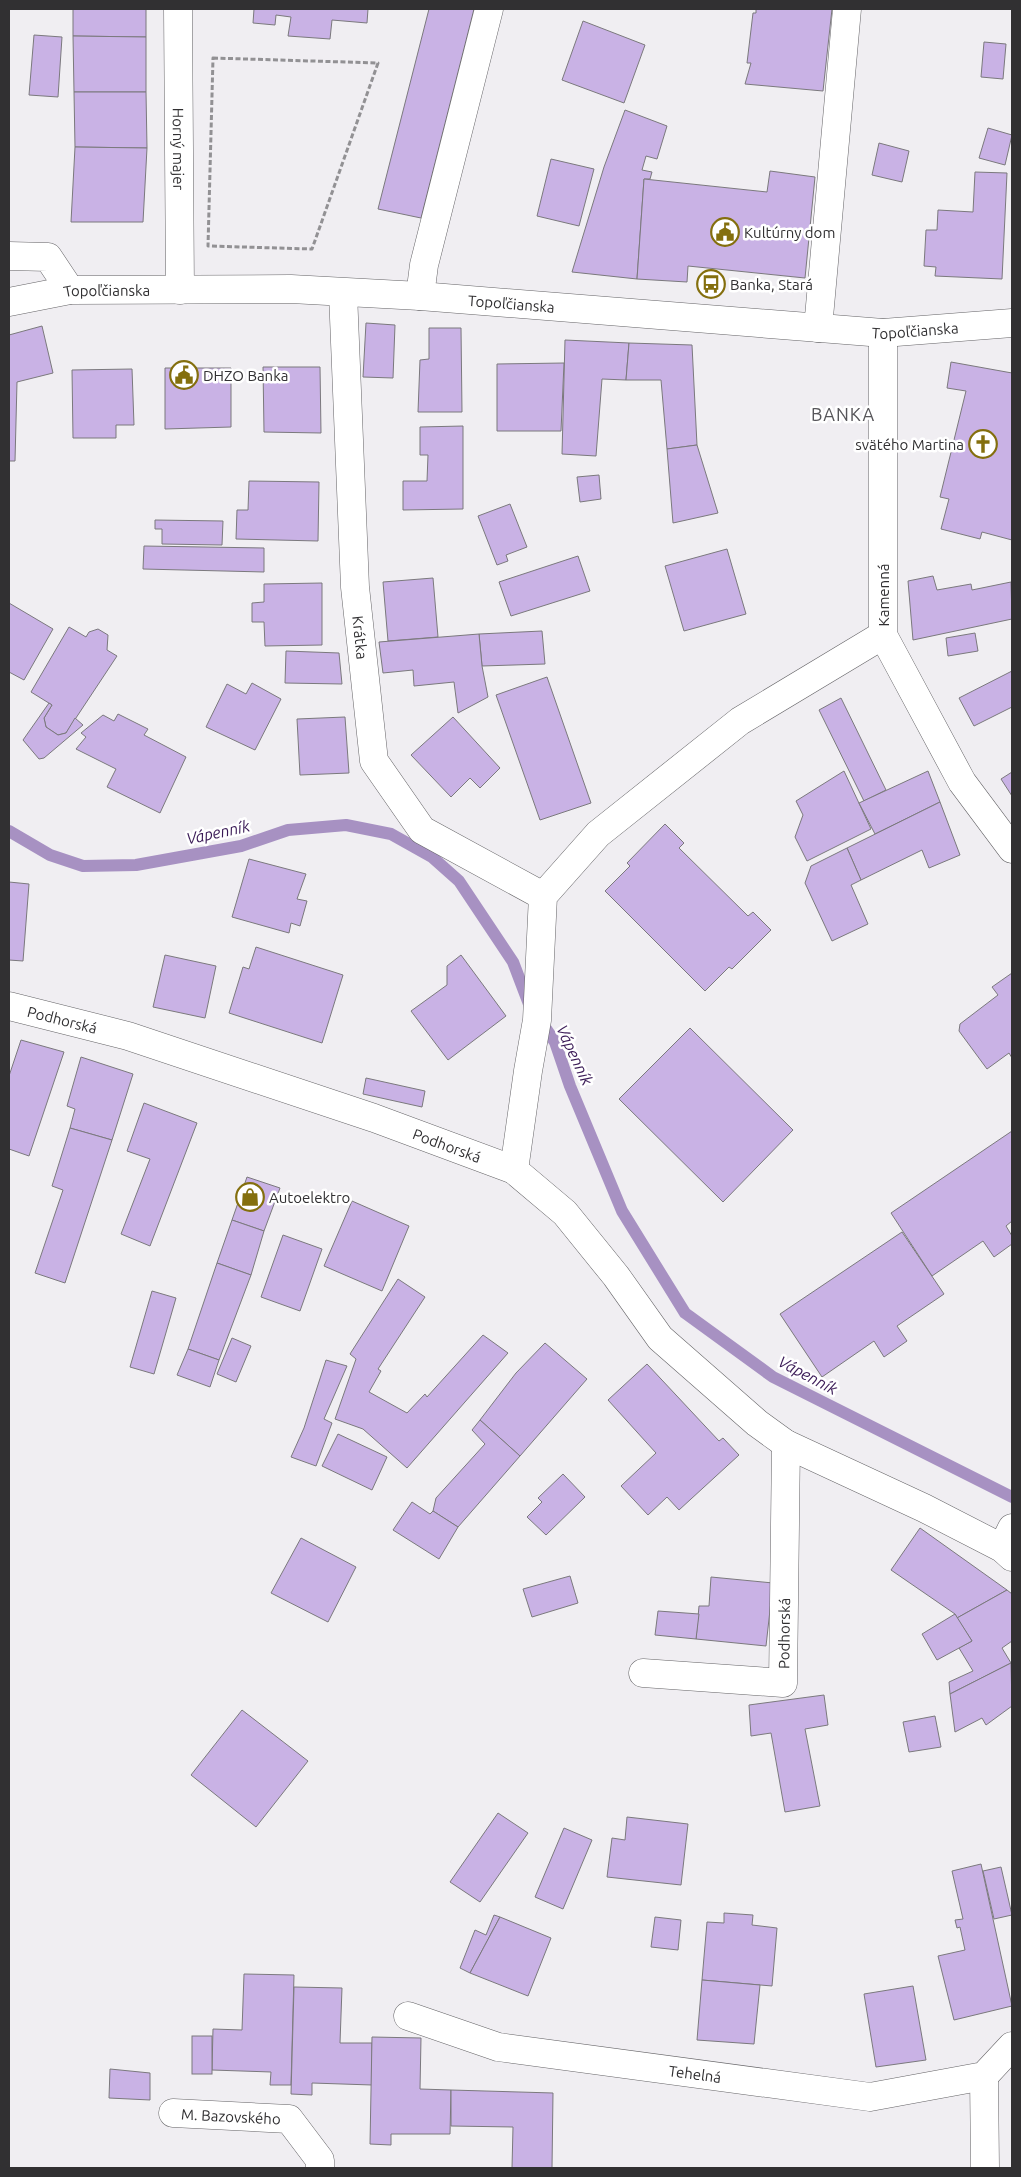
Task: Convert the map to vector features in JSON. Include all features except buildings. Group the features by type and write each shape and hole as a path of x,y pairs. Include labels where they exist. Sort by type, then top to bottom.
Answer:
{"street":[{"name":"Horný majer","path":"178,9 180,290"},
{"path":"420,296 424,265 489,9"},
{"path":"818,328 847,9"},
{"path":"9,256 48,257 70,290"},
{"name":"Topoľčianska","path":"9,302 70,290 291,288 342,293 420,296 883,333 1012,323"},
{"name":"Krátka","path":"342,293 355,587 374,761 422,830 543,896"},
{"name":"Kamenná","path":"883,333 883,635 962,782 1012,849"},
{"path":"514,1170 537,1020 543,896 598,834 740,721 883,635"},
{"name":"Podhorská","path":"9,1006 128,1036 374,1118 514,1170 565,1213 616,1276 660,1338 757,1423 786,1444 924,1508 1009,1544"},
{"name":"Podhorská","path":"643,1673 783,1683 786,1444"},
{"name":"Tehelná","path":"408,2016 498,2047 870,2097 984,2076"},
{"path":"985,2168 984,2076 1012,2046"},
{"name":"M. Bazovského","path":"173,2113 289,2119 320,2160 320,2168"}],"path":[{"path":"213,58 378,63 312,249 208,246 213,58"}],"waterway":[{"name":"Vápenník","path":"9,831 50,855 83,866 136,865 241,846 288,830 346,825 391,834 432,857 459,881 513,962 529,1004 555,1042 570,1086 622,1211 685,1313 773,1377 1012,1497"}],"place":[{"name":"Kultúrny dom","path":"725,232"},
{"name":"Banka, Stará","path":"711,284"},
{"name":"DHZO Banka","path":"184,375"},
{"name":"svätého Martina","path":"983,444"},
{"name":"Autoelektro","path":"250,1197"}],"district":[{"name":"BANKA","path":"843,414"}]}
